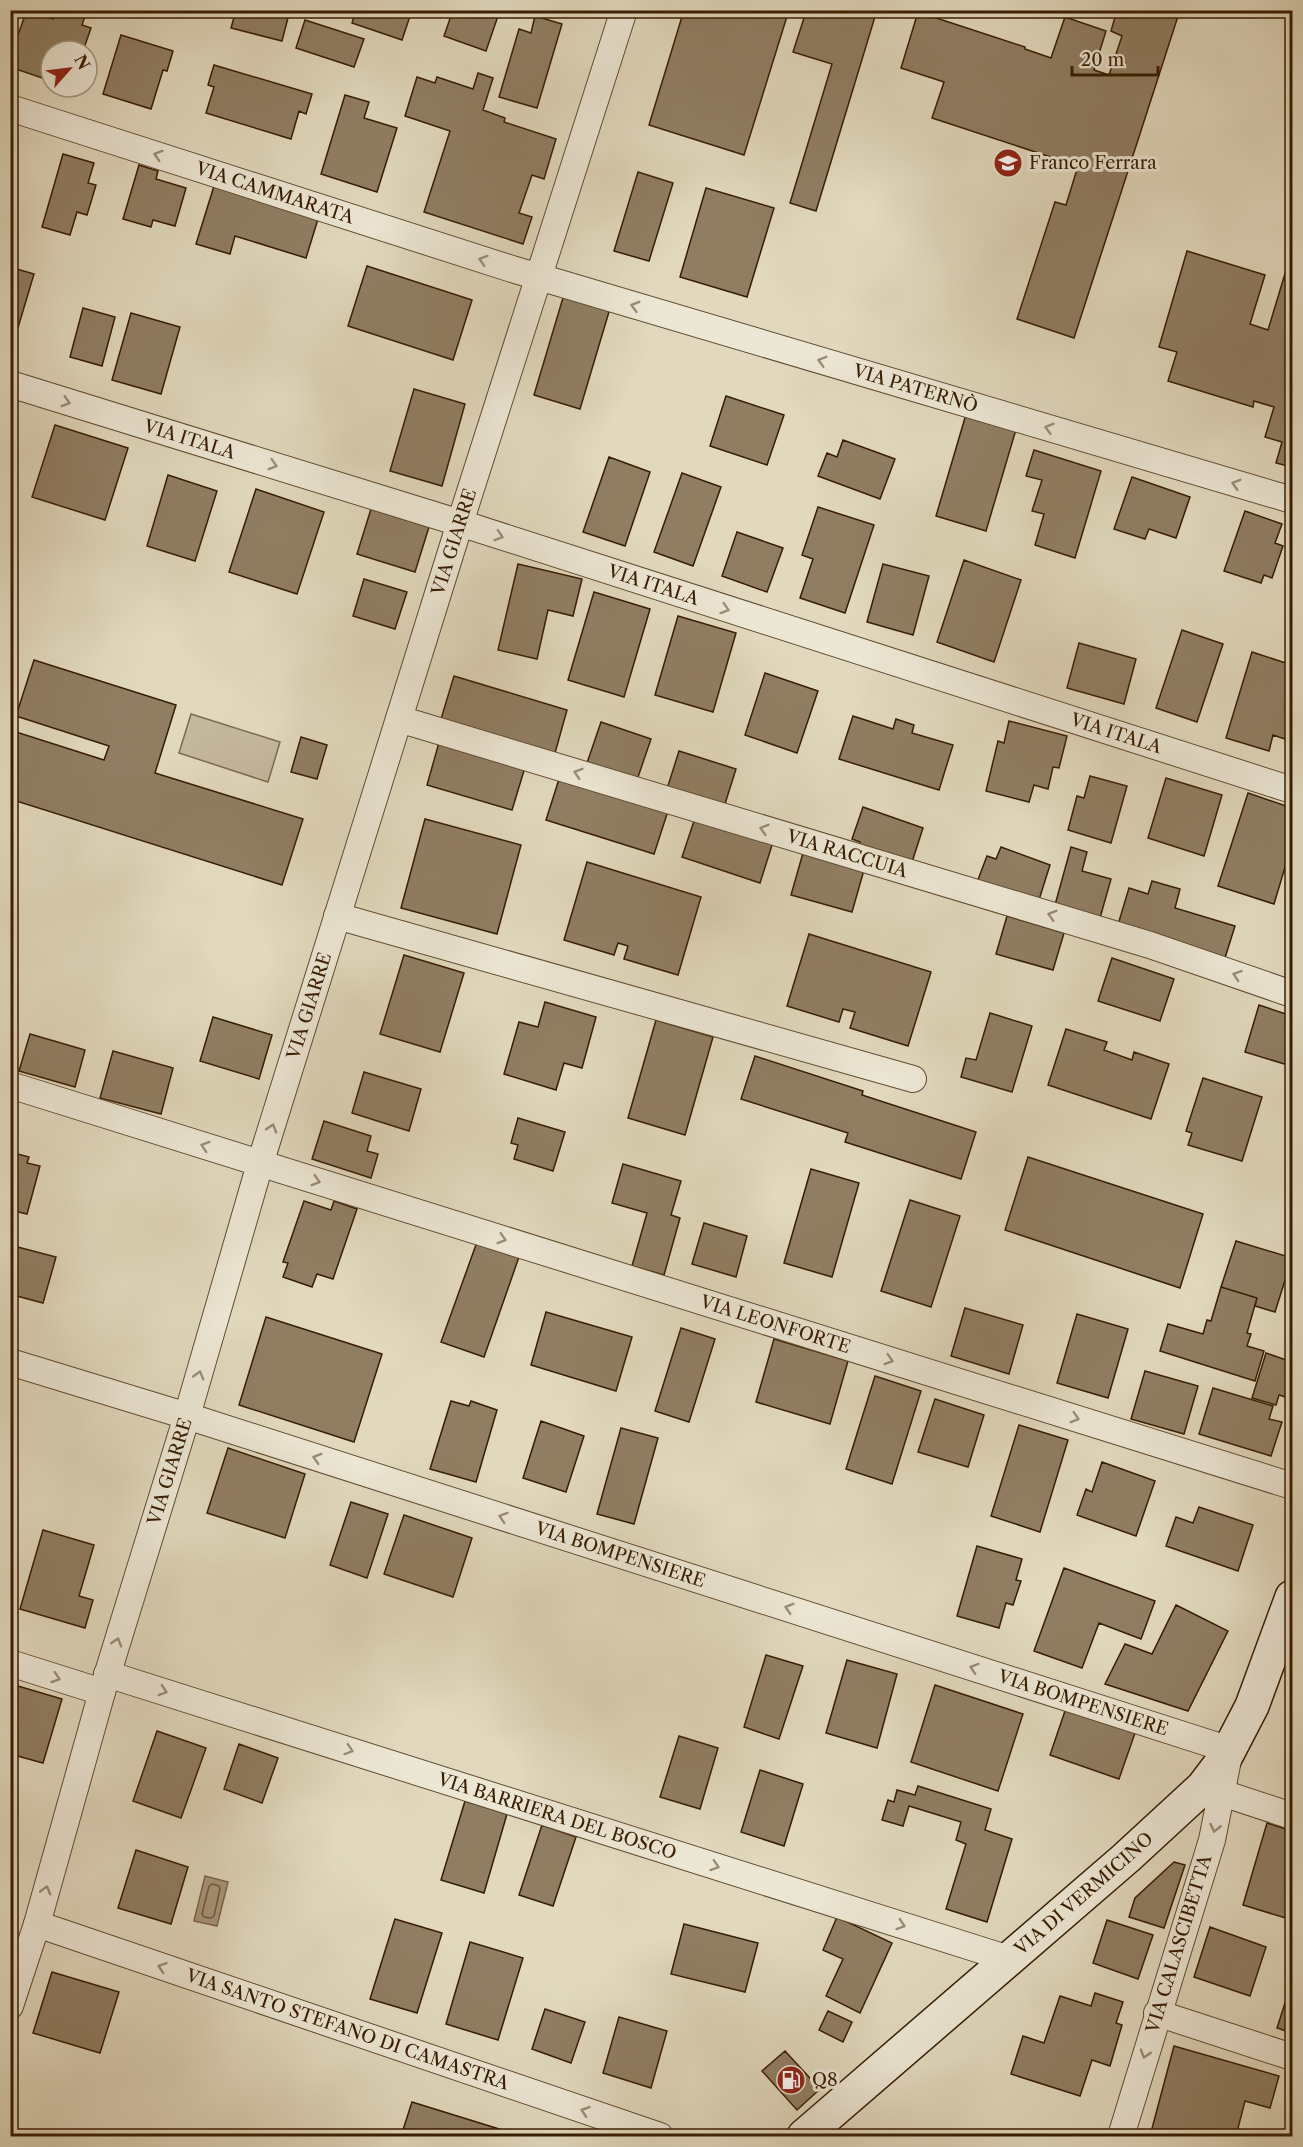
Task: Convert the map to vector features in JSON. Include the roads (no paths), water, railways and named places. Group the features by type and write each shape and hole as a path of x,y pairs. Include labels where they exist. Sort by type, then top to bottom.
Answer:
{"main road":[{"name":"VIA DI VERMICINO","path":"804,2136 1134,1851 1213,1790 1266,1672 1293,1597"}],"street":[{"name":"VIA GIARRE","path":"10,2006 16,1970 37,1924 104,1683 187,1416 337,916 622,11"},
{"name":"VIA CAMMARATA","path":"10,108 539,277"},
{"name":"VIA PATERNÒ","path":"539,277 1293,500"},
{"name":"VIA ITALA","path":"10,384 460,523 1293,790"},
{"name":"VIA RACCUIA","path":"399,719 1150,945 1293,994"},
{"path":"337,916 913,1079"},
{"name":"VIA LEONFORTE","path":"10,1085 1293,1486"},
{"name":"VIA BOMPENSIERE","path":"10,1362 187,1416 1230,1750"},
{"name":"VIA BARRIERA DEL BOSCO","path":"10,1663 104,1683 1009,1959"},
{"path":"1213,1790 1293,1816"},
{"name":"VIA CALASCIBETTA","path":"1121,2136 1157,2013 1208,1854 1213,1790"},
{"name":"VIA SANTO STEFANO DI CAMASTRA","path":"37,1924 660,2136"},
{"path":"1157,2013 1293,2057"}],"water":[{"path":"205,1876 228,1882 217,1926 194,1921"}],"place":[{"name":"Franco Ferrara","path":"1008,163"},
{"name":"Q8","path":"791,2080"}]}
